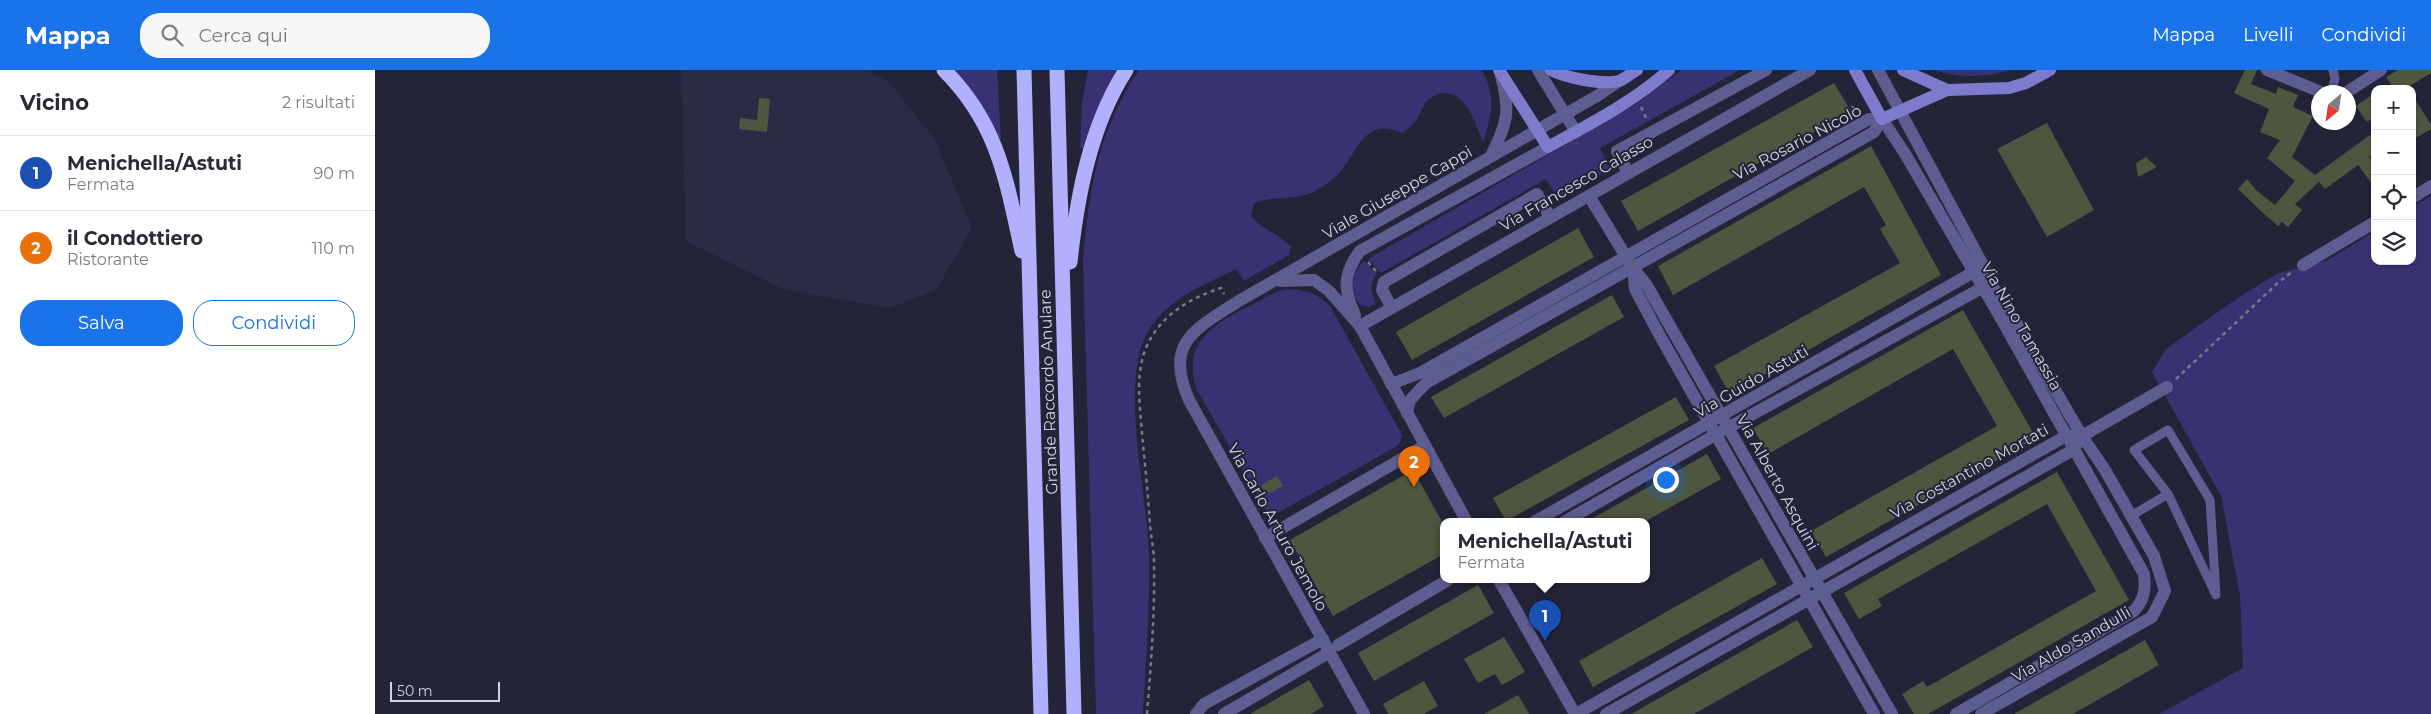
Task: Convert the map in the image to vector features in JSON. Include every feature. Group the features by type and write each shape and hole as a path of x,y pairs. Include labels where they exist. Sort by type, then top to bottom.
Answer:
{"highway":[{"path":"944,70 978,112 995,144 1030,286"},
{"name":"Grande Raccordo Anulare","path":"1024,70 1041,714"},
{"name":"Grande Raccordo Anulare","path":"1057,70 1074,714"},
{"path":"1063,321 1073,232 1081,188 1102,117 1110,98 1126,70"}],"street":[{"path":"1499,70 1548,147"},
{"path":"1491,156 1506,126 1508,101 1499,70"},
{"path":"1537,70 1576,132"},
{"path":"1551,70 1571,77 1589,80 1619,81"},
{"name":"Viale Giuseppe Cappi","path":"1183,351 1189,336 1198,327 1237,302 1538,130 1637,70"},
{"name":"Viale Giuseppe Cappi","path":"1360,326 1349,303 1345,281 1349,266 1359,251 1611,113 1652,85 1669,70"},
{"path":"1628,173 1617,151 1766,70"},
{"name":"Via Francesco Calasso","path":"1360,326 1810,70"},
{"name":"Via Nino Tamassia","path":"1855,70 1882,119 1979,270"},
{"name":"Via Nino Tamassia","path":"1878,70 1900,110 1986,286 2073,450 2144,574 2145,589 2141,603"},
{"path":"1903,70 1947,90"},
{"path":"1882,119 1947,90 2009,88 2026,83 2050,70"},
{"path":"2267,70 2311,88"},
{"path":"2356,86 2381,70"},
{"name":"Via Rosario Nicolò","path":"1391,384 1420,373 1869,119 1882,119"},
{"name":"Via Rosario Nicolò","path":"1407,413 1410,400 1426,382 1874,132 1882,119"},
{"path":"2416,195 2431,186"},
{"path":"1392,308 1382,290 1384,282 1537,194 1550,217"},
{"name":"Via Alberto Asquini","path":"1589,196 1625,256 1646,284 1892,714"},
{"path":"2303,265 2371,224"},
{"name":"Via Alberto Asquini","path":"1633,268 1635,289 1800,587 1809,599 1874,714"},
{"name":"Via Guido Astuti","path":"1541,518 1979,270"},
{"path":"1276,281 1314,280 1329,290 1360,326 1423,446 1465,518"},
{"name":"Via Nino Tamassia","path":"1986,286 2008,309 2131,516 2154,556 2165,590"},
{"name":"Via Guido Astuti","path":"1571,518 1715,435 1986,286"},
{"name":"Via Carlo Arturo Jemolo","path":"1183,351 1179,364 1179,377 1189,400 1323,639 1334,648 1364,714"},
{"path":"2082,436 2167,387"},
{"name":"Via Costantino Mortati","path":"1576,714 2066,436 2082,436"},
{"name":"Via Costantino Mortati","path":"1606,714 2073,450 2082,436"},
{"path":"1265,538 1423,446"},
{"path":"1224,714 1443,583"},
{"path":"1501,583 1576,714"},
{"name":"Via Aldo Sandulli","path":"1981,714 2152,617 2165,590"},
{"name":"Via Aldo Sandulli","path":"1956,714 2134,611 2141,603"},
{"path":"1196,714 1204,704 1323,639"}],"lane":[{"path":"2333,70 2335,79 2333,85"},
{"path":"2168,430 2210,500 2216,595 2172,503 2168,494 2134,450 2168,430"},
{"path":"2131,516 2168,494"}],"path":[{"path":"1637,102 1648,122"},
{"path":"1365,259 1379,274"},
{"path":"2167,387 2190,369 2280,282 2303,265"},
{"path":"1147,714 1154,561 1140,412 1139,385 1141,369 1146,350 1154,333 1172,313 1195,299 1221,288 1225,296 1231,292"}],"shaded area":[{"path":"681,70 868,70 889,82 935,140 972,228 936,290 889,308 783,289 686,241"},
{"path":"951,70 997,70 1001,141 991,123"},
{"path":"1088,70 1120,70 1084,149 1080,147 1082,103"},
{"path":"1139,70 1482,70 1490,90 1491,114 1483,142 1473,118 1464,103 1458,97 1451,94 1438,94 1426,102 1415,122 1403,133 1390,129 1380,129 1365,137 1341,171 1317,190 1301,196 1270,199 1254,203 1251,216 1291,247 1289,255 1244,281 1236,269 1200,287 1167,309 1150,328 1140,349 1136,376 1135,406 1149,555 1143,714 1096,714 1083,259 1089,207 1098,161 1114,116"},
{"path":"1682,70 1740,70 1600,148 1610,169 1559,200 1546,179 1381,273 1368,259 1634,105"},
{"path":"1934,70 2011,70 1992,74 1963,76"},
{"path":"2431,196 2431,714 2159,714 2243,668 2240,595 2221,496 2152,372 2166,349 2242,295 2279,273 2326,261 2371,233 2371,265 2416,265 2416,205"},
{"path":"1364,261 1377,273 1372,288 1376,303 1369,307 1360,305 1353,288 1356,271"},
{"path":"1289,289 1312,293 1330,306 1402,435 1399,444 1392,449 1270,517 1197,390 1193,370 1195,353 1202,339 1214,327 1228,317 1278,291"}],"building":[{"path":"2245,70 2257,70 2251,84 2276,94 2278,87 2298,95 2293,107 2311,115 2311,120 2292,157 2315,175 2370,135 2371,183 2358,165 2325,189 2319,182 2295,204 2302,210 2288,227 2282,222 2278,226 2238,189 2247,179 2256,190 2275,205 2295,181 2267,158 2280,140 2260,132 2269,109 2234,93"},
{"path":"2398,70 2431,70 2431,73 2412,85 2391,85 2386,77"},
{"path":"1834,83 1851,111 1638,231 1621,201"},
{"path":"2371,96 2371,119 2367,122 2356,106"},
{"path":"759,98 770,99 767,132 739,129 740,118 757,120"},
{"path":"2416,101 2431,125 2431,129 2416,138"},
{"path":"2047,123 2094,210 2047,237 1997,149"},
{"path":"1871,146 1941,275 1730,394 1714,366 1900,263 1880,229 1886,225 1864,187 1673,295 1658,266"},
{"path":"2146,157 2157,167 2138,177 2136,163"},
{"path":"1578,228 1594,257 1412,360 1396,332"},
{"path":"1612,295 1624,317 1444,418 1431,397"},
{"path":"1963,310 2036,438 1826,557 1811,531 1997,426 1953,349 1768,454 1753,428"},
{"path":"1676,397 1689,420 1511,518 1504,518 1493,498"},
{"path":"1707,454 1721,479 1650,519 1593,518"},
{"path":"1413,470 1440,518 1440,556 1333,616 1290,540"},
{"path":"2057,472 2129,600 1928,714 1914,714 1902,694 1923,681 1927,687 2096,591 2047,504 1878,599 1882,606 1859,619 1844,593"},
{"path":"1277,476 1283,486 1266,495 1261,485"},
{"path":"1762,558 1777,584 1593,687 1579,661"},
{"path":"1478,585 1494,613 1374,681 1358,653"},
{"path":"1797,620 1813,647 1694,714 1631,714"},
{"path":"1504,637 1525,672 1502,685 1495,674 1478,683 1464,659"},
{"path":"2145,640 2159,665 2073,714 2014,714"},
{"path":"1309,680 1324,706 1311,714 1250,714"},
{"path":"1424,681 1438,706 1424,714 1388,714 1383,704"},
{"path":"1518,695 1529,714 1484,714"}],"place":[{"name":"il Condottiero","path":"1414,487"},
{"name":"Menichella/Astuti","path":"1545,641"}]}
